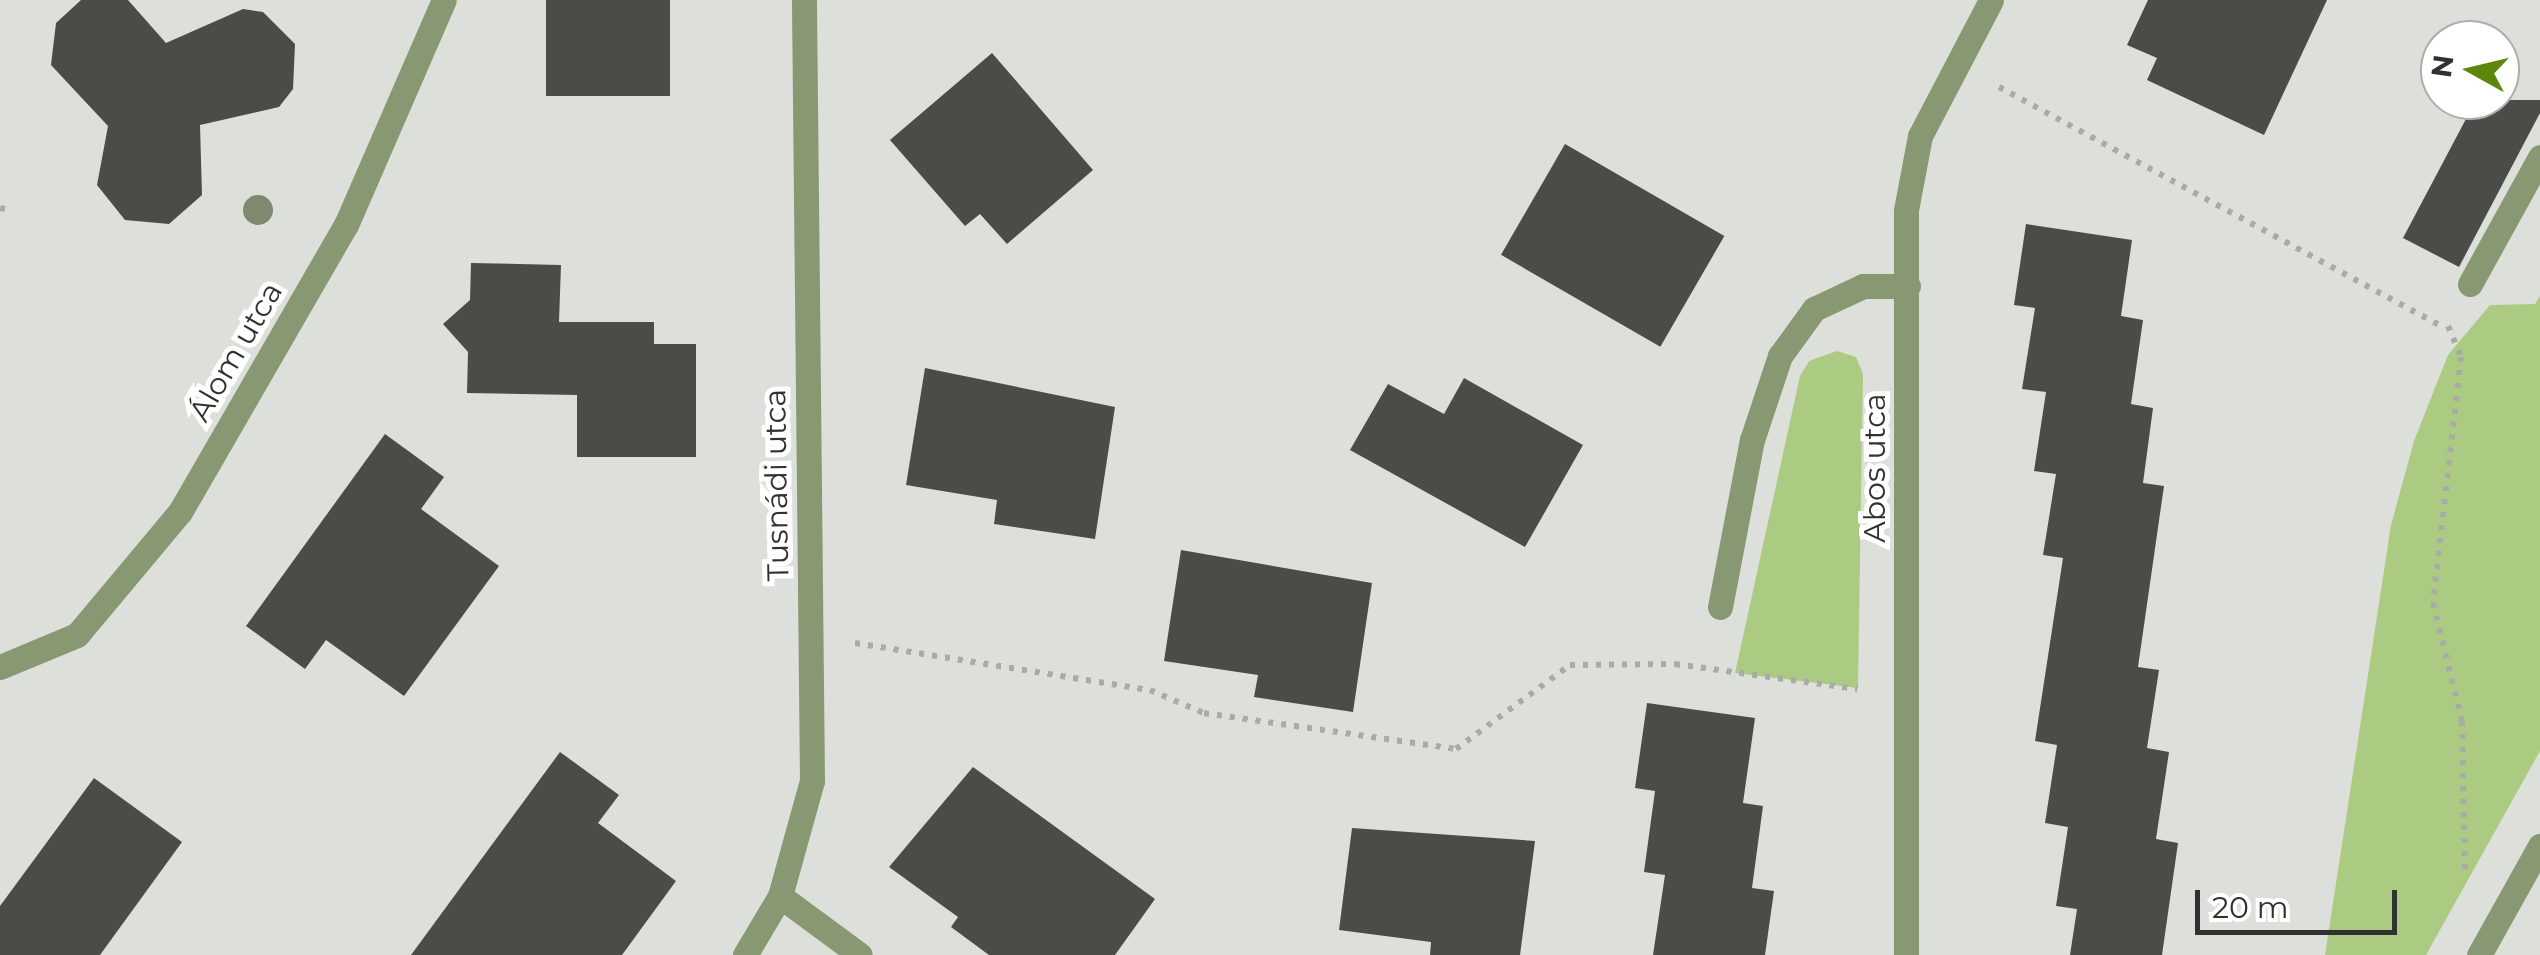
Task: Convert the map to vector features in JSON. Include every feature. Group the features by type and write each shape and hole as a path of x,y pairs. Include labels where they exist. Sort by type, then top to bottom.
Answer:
{"street":[{"name":"Álom utca","path":"0,666 77,634 180,512 346,225 444,0"},
{"name":"Tusnádi utca","path":"745,955 780,896 812,781 804,0"},
{"name":"Abos utca","path":"1906,955 1906,210 1920,136 1954,62 1991,0"},
{"path":"2470,284 2540,157"},
{"path":"1720,607 1752,440 1780,356 1814,308 1863,286 1908,286"},
{"path":"2478,955 2540,846"},
{"path":"780,896 860,955"}],"path":[{"path":"1954,62 2446,329 2461,356 2433,603 2462,721 2466,882 2506,906"},
{"path":"2446,329 2470,284"},
{"path":"810,636 1150,690 1204,713 1456,749 1570,665 1675,664 1908,696"}],"green space":[{"path":"2540,296 2540,751 2426,955 2325,955 2391,525 2414,441 2448,355 2490,305 2535,304"},
{"path":"1837,351 1856,357 1863,374 1858,688 1735,673 1800,376 1809,361"}],"building":[{"path":"81,0 128,0 166,43 243,9 263,12 295,44 293,89 279,107 200,125 202,195 169,224 125,220 97,185 108,126 51,65 56,23"},
{"path":"546,0 670,0 670,96 546,96"},
{"path":"2148,0 2327,0 2264,135 2147,80 2157,58 2127,45"},
{"path":"992,53 1093,170 1007,244 980,214 965,226 890,140"},
{"path":"2520,100 2540,100 2540,113 2459,267 2403,238 2465,120 2520,120"},
{"path":"1565,144 1724,236 1660,347 1501,255"},
{"path":"2026,224 2132,240 2121,316 2143,320 2131,404 2153,408 2143,483 2164,486 2138,667 2159,670 2147,748 2169,752 2156,839 2178,843 2162,955 2070,955 2077,909 2056,906 2068,827 2045,823 2057,745 2035,741 2063,558 2043,555 2056,474 2034,471 2046,392 2022,389 2035,308 2014,305"},
{"path":"471,263 561,265 559,322 654,322 654,344 696,344 696,457 577,457 577,395 467,393 468,352 443,324 470,300"},
{"path":"925,368 1115,407 1095,539 994,524 997,500 906,485"},
{"path":"1464,378 1583,445 1525,547 1350,450 1388,384 1444,414"},
{"path":"385,434 444,477 421,509 499,566 404,696 326,640 305,669 246,626"},
{"path":"1181,550 1372,583 1353,712 1254,697 1258,675 1164,661"},
{"path":"1647,703 1755,718 1743,803 1763,806 1752,888 1774,891 1765,955 1653,955 1665,875 1644,872 1655,791 1635,788"},
{"path":"560,752 619,795 598,823 676,881 622,955 411,955"},
{"path":"973,767 1155,899 1115,955 989,955 951,927 958,917 889,867"},
{"path":"94,778 182,842 100,955 0,955 0,906"},
{"path":"1352,828 1535,841 1520,955 1430,955 1431,942 1339,930"}]}
